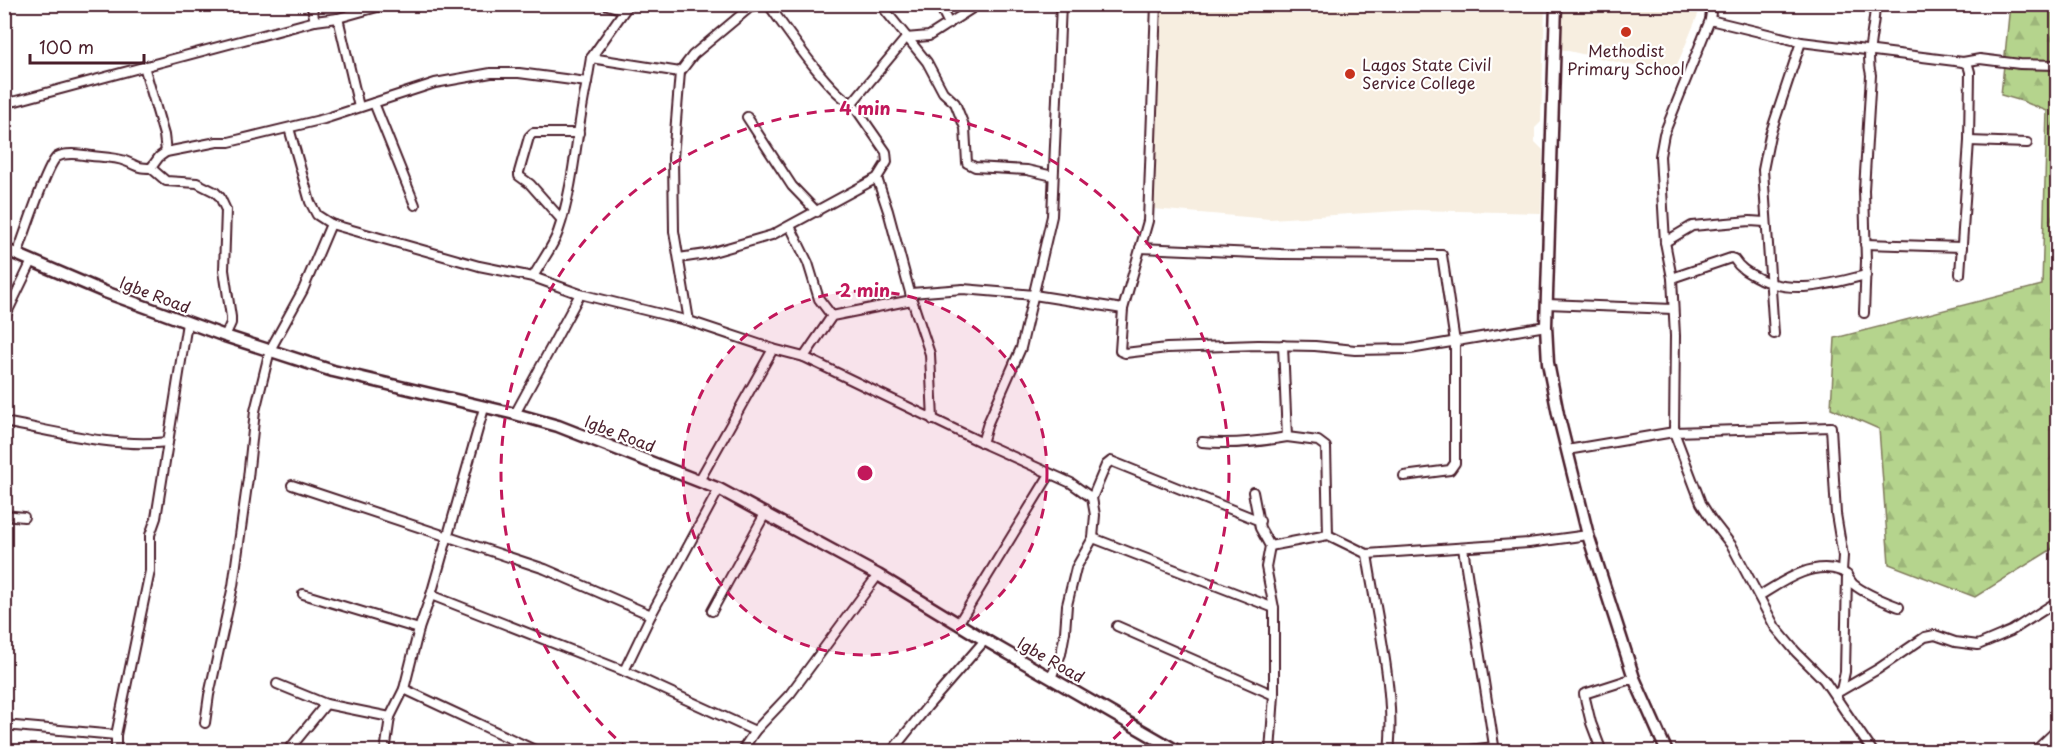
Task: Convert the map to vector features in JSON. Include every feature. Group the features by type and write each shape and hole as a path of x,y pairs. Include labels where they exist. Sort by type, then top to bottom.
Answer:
{"street":[{"path":"311,4 315,21"},
{"path":"4,102 16,101 315,21 338,18 388,4"},
{"path":"533,277 558,233 570,182 579,133 580,111 591,58 626,7 604,4"},
{"path":"689,321 674,231 673,158 680,72 693,56 754,4"},
{"path":"679,258 706,254 772,235 877,178 887,162 886,152 852,103 846,101 830,86 768,4"},
{"path":"880,4 927,62 943,92 955,103 965,128 967,163 975,167 1027,170 1053,176"},
{"path":"939,4 949,24"},
{"path":"852,103 906,38 929,36 978,4"},
{"path":"982,443 987,423 1021,348 1052,216 1061,4"},
{"path":"1156,4 1148,221 1123,309 1120,351 1125,353 1167,348 1283,345 1355,350 1410,349 1546,326"},
{"path":"1556,4 1546,326 1548,363 1588,535 1634,678 1667,752"},
{"path":"1712,4 1710,20 1664,134 1660,156 1665,242 1672,278 1675,336 1674,432 1701,503 1732,546 1775,627 1838,692 1873,752"},
{"path":"1864,313 1866,275 1863,190 1870,112 1871,75 1868,63 1875,4"},
{"path":"338,18 359,107"},
{"path":"1710,20 1801,42 1870,51 1963,62 1980,59 2020,64 2058,64"},
{"path":"1774,334 1769,237 1765,222 1762,181 1764,157 1801,42"},
{"path":"591,58 680,72"},
{"path":"1960,274 1969,141 1970,72 1968,65 1963,62"},
{"path":"144,66 164,135 166,152"},
{"path":"151,168 166,152 217,142 229,142 289,128 435,83 491,73 519,73 587,82"},
{"path":"374,103 415,206"},
{"path":"747,117 792,186 817,212"},
{"path":"289,128 309,202 317,215 331,224 478,266 533,277 580,294 689,321 804,357 933,420 1071,483 1092,498"},
{"path":"561,219 530,184 519,176 519,172 532,133 579,133"},
{"path":"1969,141 2027,144"},
{"path":"17,255 48,173 56,158 75,154 125,160 137,168 151,168 166,181 197,183 215,192 223,201 226,210 224,270 231,323 225,336"},
{"path":"877,178 930,354 933,420"},
{"path":"1665,242 1692,226 1750,221 1765,222"},
{"path":"205,723 233,586 255,411 270,350 303,290 331,224"},
{"path":"790,226 808,263 819,299 832,316"},
{"path":"1865,244 1962,248"},
{"path":"1140,248 1281,254 1442,255 1455,342 1455,463 1450,470 1404,476"},
{"name":"Igbe Road","path":"4,249 187,323 225,336 333,371 558,426 719,489 766,512 878,575 1179,752"},
{"path":"1672,278 1731,258 1741,269 1772,285 1801,288 1866,275"},
{"path":"4,319 32,261"},
{"path":"804,357 832,316 911,296 963,289 1034,295 1123,309"},
{"path":"515,414 580,294"},
{"path":"1547,304 1673,309"},
{"path":"116,752 116,735 150,570 150,535 156,518 187,323"},
{"path":"1283,345 1287,437"},
{"path":"699,481 773,349"},
{"path":"385,752 390,717 404,689 419,629 431,595 484,408"},
{"path":"4,422 120,443 144,445 168,442"},
{"path":"1567,450 1674,432 1831,428 1836,514 1845,573 1845,672 1838,692"},
{"path":"1202,442 1250,443 1287,437 1318,441 1326,447 1328,535"},
{"path":"1051,678 1061,654 1067,605 1076,568 1093,538 1095,515 1092,498 1106,465 1111,461 1260,522"},
{"path":"958,624 1050,474"},
{"path":"292,485 545,569 651,615"},
{"path":"624,672 651,615 719,489"},
{"path":"1254,492 1262,535 1270,546 1266,567 1274,608 1274,695 1270,752"},
{"path":"712,611 766,512"},
{"path":"4,515 24,517"},
{"path":"1270,546 1328,535 1367,554 1529,543 1588,535"},
{"path":"1093,538 1274,608"},
{"path":"1452,752 1495,749 1463,548"},
{"path":"1367,554 1388,681 1389,752"},
{"path":"1759,596 1809,570 1845,573 1853,584 1899,607"},
{"path":"741,752 755,731 790,694 878,575"},
{"path":"303,594 419,629"},
{"path":"431,595 624,672 755,731"},
{"path":"1838,692 1878,669 1925,637 1935,635 1955,642 1978,645 2011,631 2058,601"},
{"path":"1116,626 1274,695"},
{"path":"892,751 927,706 985,640"},
{"path":"1602,752 1590,723 1584,694 1634,678"},
{"path":"277,684 326,704 390,717"},
{"path":"404,689 539,752"},
{"path":"287,752 326,704"},
{"path":"4,725 116,735"},
{"path":"2034,752 2058,729"}],"shaded area":[{"name":"Methodist Primary School","path":"1562,4 1702,5 1673,75 1560,49"},
{"name":"Lagos State Civil Service College","path":"1160,5 1545,5 1541,122 1535,128 1535,142 1543,150 1541,213 1414,210 1270,219 1153,209"}],"green space":[{"path":"2010,5 2057,5 2057,546 1975,597 1889,564 1879,429 1831,408 1835,338 2042,285 2047,111 2001,95"}],"place":[{"name":"Methodist Primary School","path":"1626,32"},
{"name":"Lagos State Civil Service College","path":"1350,74"}]}
